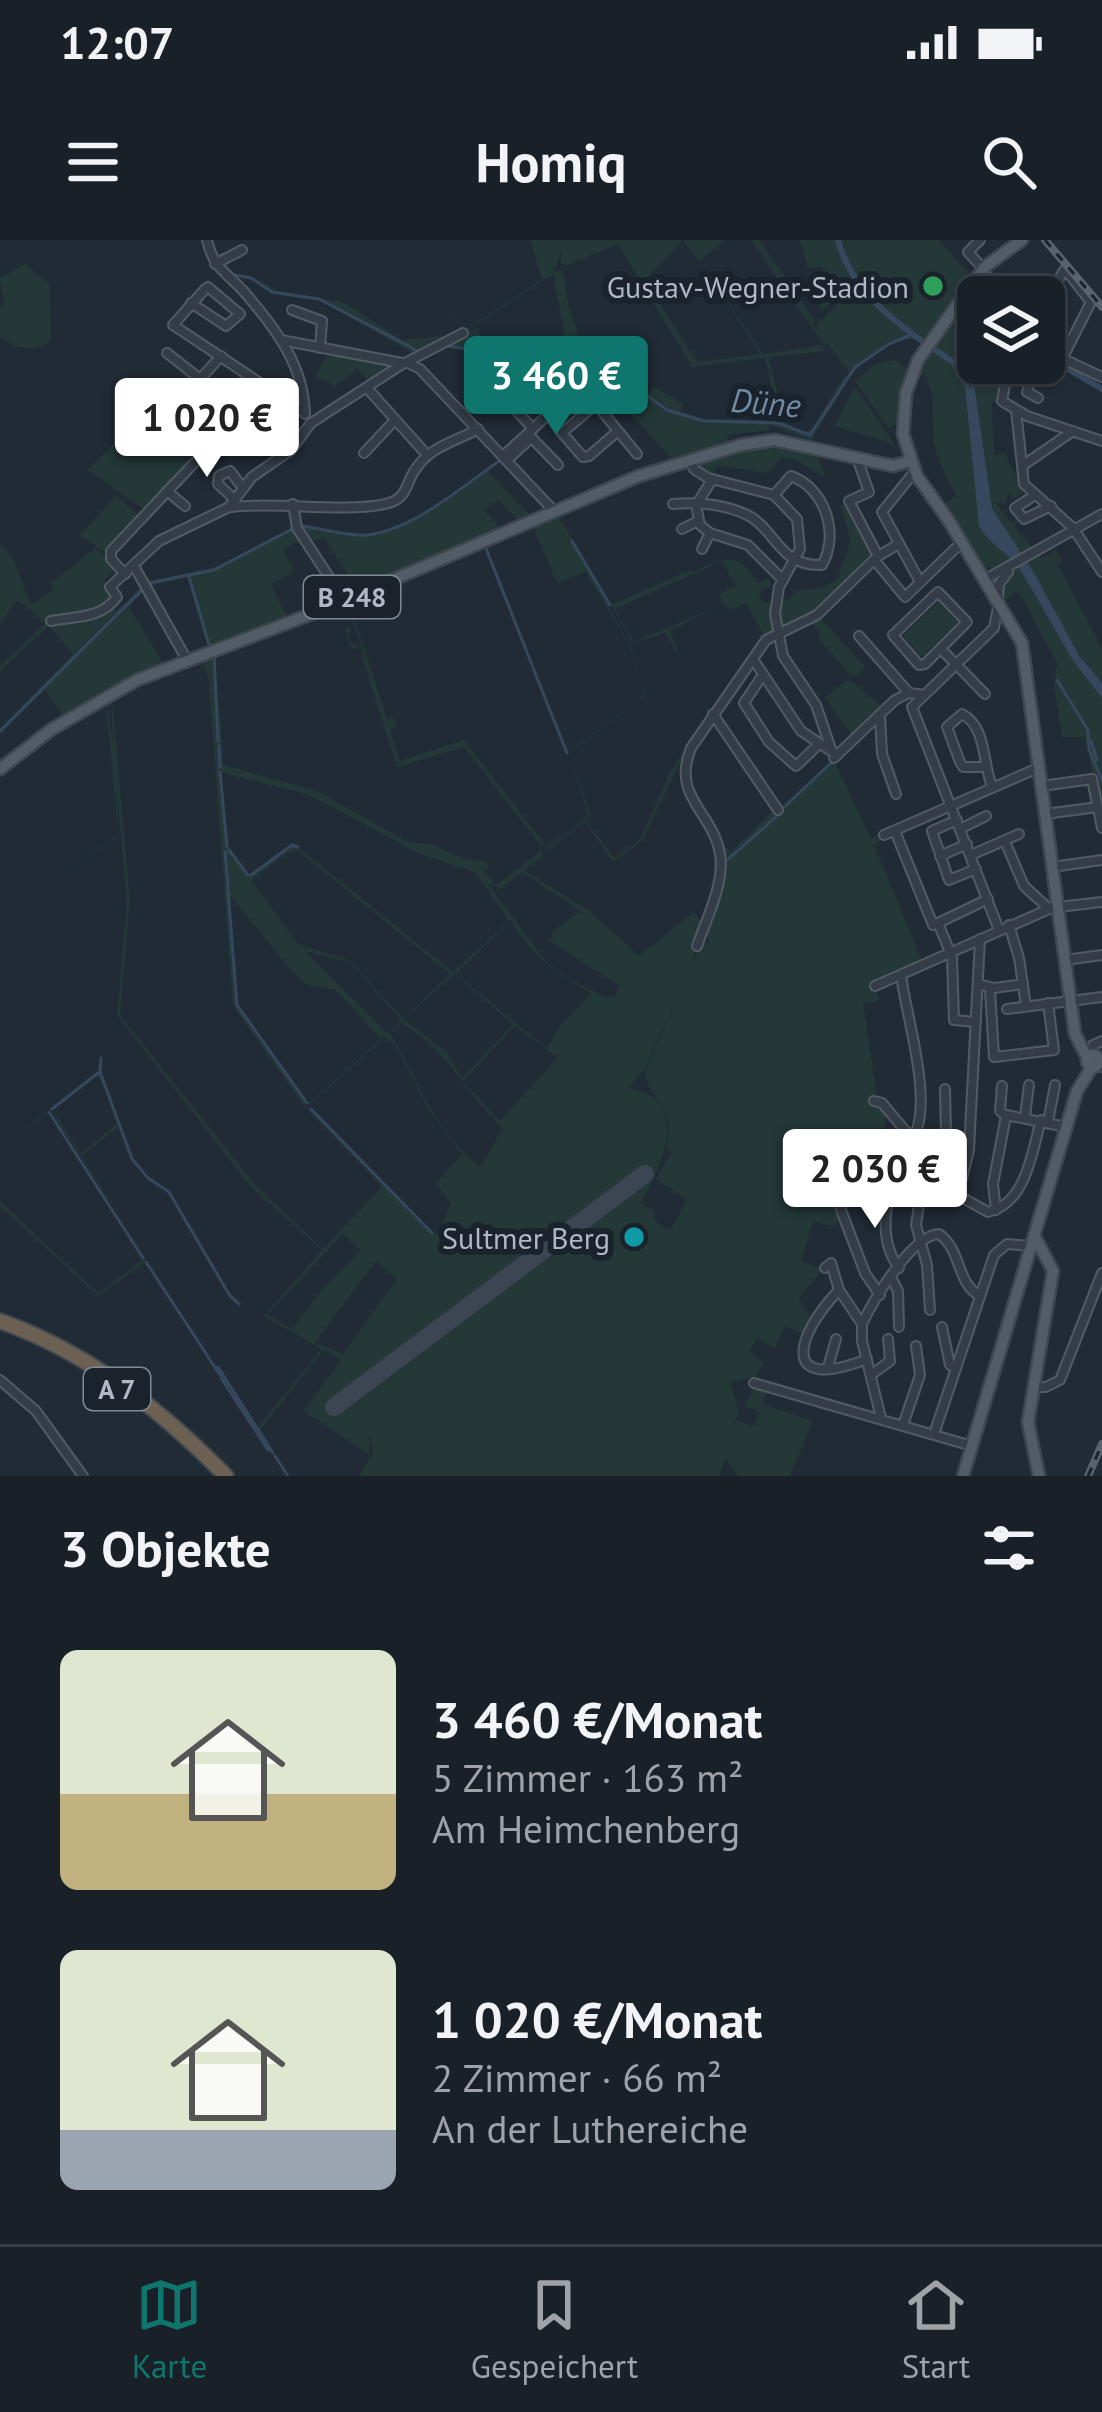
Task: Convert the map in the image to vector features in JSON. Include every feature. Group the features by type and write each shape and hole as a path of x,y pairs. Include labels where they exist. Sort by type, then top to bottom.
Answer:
{"highway":[{"name":"A 7","path":"0,1324 126,1395 217,1476"},
{"name":"A 7","path":"0,1324 65,1349 114,1378 160,1412 226,1476"}],"main road":[{"path":"963,1476 966,1444 976,1432 1079,1086 1096,1058 1080,1044 1075,1027 1054,906 1022,651 1002,623 999,605 962,542 898,463 906,446 904,403 917,360 986,266 1020,240"},
{"name":"B 248","path":"0,769 44,734 108,695 634,478 770,440 898,463"},
{"path":"1032,1249 1053,1276 1028,1438 1039,1476"}],"street":[{"path":"980,240 968,252 988,276"},
{"path":"208,245 280,340 302,380 307,427"},
{"path":"218,262 242,250"},
{"path":"1061,276 1065,269 1091,302 1067,362 1102,377"},
{"path":"191,304 226,326 241,314 208,287 191,304 173,325 305,412"},
{"path":"292,310 322,321 320,348"},
{"path":"233,503 256,473 290,452 307,427 406,363 463,333"},
{"path":"280,340 418,368 554,511"},
{"path":"167,353 214,390"},
{"path":"201,378 221,356"},
{"path":"496,388 526,363 556,358 637,454"},
{"path":"500,364 488,377 557,465"},
{"path":"515,409 565,364"},
{"path":"506,458 598,377"},
{"path":"1005,384 1002,401 1017,411 1102,441"},
{"path":"1030,384 1017,411 1024,484 1076,531 1102,572"},
{"path":"125,574 110,551 266,387"},
{"path":"367,388 427,455"},
{"path":"1027,392 1038,398"},
{"path":"595,405 559,430 586,458 618,431"},
{"path":"364,452 395,420"},
{"path":"51,621 88,616 112,604 117,597 110,587 160,540 233,503 356,506 393,501 404,493 427,455 478,429"},
{"path":"1024,464 1073,431"},
{"path":"856,458 869,492 849,501 877,559 904,597 962,542"},
{"path":"689,461 694,470 712,480 774,495 792,510 799,524 796,559 775,604 783,656 816,705 834,754"},
{"path":"233,503 218,482 222,472 230,471 243,488"},
{"path":"911,476 882,512 920,582"},
{"path":"673,504 697,502 736,512 758,522 772,541 796,559 815,566 824,563 830,545 829,523 814,492 797,477 785,478 774,495"},
{"path":"712,480 697,502 698,521 710,532 748,545 783,580"},
{"path":"167,491 185,506"},
{"path":"1035,495 1015,508 1024,518 1051,506"},
{"path":"292,504 297,528 344,600"},
{"path":"985,582 1102,514"},
{"path":"682,529 698,521"},
{"path":"702,548 710,532"},
{"path":"697,946 719,880 721,858 688,791 685,768 691,748 770,636 817,615 899,544"},
{"path":"1092,557 1102,550"},
{"path":"134,566 187,660"},
{"path":"999,605 998,587 1007,570"},
{"path":"938,592 967,621 940,649 919,665 892,636 938,592"},
{"path":"1002,623 912,707 988,899 1004,928 1027,1006"},
{"path":"859,636 909,693 924,695"},
{"path":"940,649 985,694"},
{"path":"753,658 801,730 834,754"},
{"path":"762,676 744,704 768,740 792,766 818,745"},
{"path":"834,754 909,693"},
{"path":"713,714 778,810"},
{"path":"880,715 882,754 896,794"},
{"path":"984,767 963,767 959,762 947,727 962,715 970,718 981,735 984,767 992,787"},
{"path":"884,836 1038,768"},
{"path":"1040,786 1092,779 1102,828"},
{"path":"1045,814 1097,807"},
{"path":"976,869 949,880 932,835 936,828 986,816"},
{"path":"895,830 933,925 988,899"},
{"path":"971,855 1019,834"},
{"path":"940,856 967,844"},
{"path":"1007,846 1024,886 1054,906"},
{"path":"1052,868 1102,860"},
{"path":"875,986 1054,906 1102,902"},
{"path":"938,923 950,952 955,1020 975,1022"},
{"path":"949,1183 965,1174 980,939"},
{"path":"1065,960 1102,955"},
{"path":"901,974 920,1084 920,1125 912,1140"},
{"path":"977,984 994,988 1023,984"},
{"path":"994,988 994,1057 1054,1050 1048,1003"},
{"path":"1007,1009 1102,997"},
{"path":"1025,1116 1029,1085"},
{"path":"874,1101 882,1103 975,1208 996,1210 1019,1187 1055,1085"},
{"path":"1002,1086 1000,1112 1006,1116 1066,1127"},
{"path":"935,1168 946,1134 945,1089"},
{"path":"996,1210 993,1184 1006,1116"},
{"path":"899,1268 884,1227 902,1128"},
{"path":"926,1156 916,1220 927,1265 930,1310"},
{"path":"841,1210 865,1273 880,1294"},
{"path":"862,1324 920,1240 934,1234 945,1237 954,1249 967,1286 980,1296"},
{"path":"934,1434 994,1255 1007,1244 1032,1249"},
{"path":"825,1268 831,1263 838,1290 862,1324 882,1419"},
{"path":"1033,1386 1046,1387 1060,1380 1102,1274"},
{"path":"892,1279 898,1291 899,1327"},
{"path":"838,1290 818,1313 800,1352 807,1364 828,1367 867,1359"},
{"path":"942,1327 950,1364 956,1369"},
{"path":"828,1367 836,1339"},
{"path":"871,1375 890,1361 887,1339"},
{"path":"903,1426 920,1376 916,1346"},
{"path":"0,1380 36,1411 83,1476"},
{"path":"754,1383 966,1444"}],"green space":[{"path":"397,240 464,331 542,279 530,240 683,240 645,280 697,362 760,354 714,281 763,354 824,345 751,240 759,240 817,330 836,306 834,302 822,310 812,278 822,272 821,267 808,268 800,240 938,240 972,276 957,276 957,296 924,341 903,340 884,347 852,376 828,344 822,348 826,351 769,357 784,422 805,432 811,430 845,375 850,378 811,440 770,425 770,430 727,435 729,443 674,460 601,384 587,392 585,388 602,376 578,354 576,344 562,359 555,357 554,344 493,353 447,344 478,327 485,349 566,341 553,274 464,332","holes":["618,244 692,367 765,358 779,420 704,419 681,412 683,404 654,387 648,394 631,381 615,379 584,351 568,304 563,269 554,273 563,245 560,263 567,265"]},
{"path":"683,240 725,240 699,262"},
{"path":"25,264 50,285 51,340 32,348 0,337 0,307 4,304 0,278"},
{"path":"260,280 278,291 343,302 402,340 453,335 414,354 321,301 274,294"},
{"path":"957,311 957,384 1005,384 1002,401 992,403 994,456 1004,453 1024,491 997,504 1011,523 1022,519 1014,526 1040,557 1055,549 1063,561 1058,565 1102,648 1102,822 1085,737 1062,737 1054,687 1057,663 1020,594 1016,592 1004,603 1001,600 1006,576 998,568 983,567 984,573 943,505 956,495 936,450 929,382 925,375 913,376"},
{"path":"330,351 394,362 396,367 371,383 357,369 335,386 315,376"},
{"path":"896,360 907,369 899,421 889,429 855,381 877,363"},
{"path":"854,389 899,451 887,442 835,426"},
{"path":"189,391 227,426 206,448 187,438 201,451 145,510 88,470 146,410 161,419"},
{"path":"768,441 814,448 826,478 794,459 781,458 769,473 720,466 714,468 712,477 694,463"},
{"path":"503,460 488,471 531,516 519,521 499,500 484,510 500,527 357,588 324,538 308,542 298,525 358,534 382,531 437,505"},
{"path":"116,496 140,516 105,552 80,535"},
{"path":"593,500 558,515 610,604 601,593 631,648 640,680 629,646 586,572 557,583 532,524 485,544 567,753 483,543"},
{"path":"849,502 877,556 820,609 783,627 777,614 778,596 786,601 799,590 836,581 851,541 840,506"},
{"path":"296,526 303,539 283,550 295,571 271,584 287,617 209,646 188,577 149,586 146,582 215,567"},
{"path":"480,543 350,604 387,719 393,717 397,726 390,730 400,761 464,740 547,847 586,817 548,848 542,845 542,854 589,817 570,757 591,815 587,822 615,858 640,839 670,772 698,729 686,752 683,775 681,761 643,840 613,862 585,822 524,870 588,910 639,956 694,912 703,924 691,968 702,942 710,944 705,928 723,862 730,856 723,859 701,808 730,853 774,810 714,723 693,760 694,794 688,772 689,756 698,738 715,719 776,812 835,763 871,838 882,833 874,845 923,963 876,987 879,1001 863,1003 878,1104 886,1110 884,1142 860,1192 843,1204 836,1226 813,1222 801,1261 822,1270 799,1298 812,1320 805,1335 786,1326 774,1348 757,1338 750,1350 763,1363 756,1377 730,1382 739,1412 733,1427 737,1420 753,1427 759,1413 745,1405 756,1385 768,1389 762,1404 813,1421 790,1476 738,1476 725,1458 719,1476 359,1476 373,1452 370,1432 369,1455 304,1411 341,1360 324,1349 260,1430 288,1476 150,1270 258,1427 321,1349 264,1316 322,1250 250,1186 117,1015 127,903 116,784 118,834 106,702 66,725 0,776 0,770 53,730 105,699 107,702 113,746 111,695 196,659 112,697 130,900 120,1015 257,1187 323,1249 382,1187 304,1106 233,1006 208,678 211,683 201,657 343,603 215,655 223,765 317,791 408,842 431,844 462,858 486,862 489,867 484,871 496,885 540,852 541,846 464,747 397,767 359,648 351,649 345,629 352,626 351,643 359,647 366,663 348,601","holes":["222,773 307,794 420,854 475,872 509,921 453,972 293,843 248,875 227,845","298,851 450,974 403,1019 351,961 298,944 251,880 289,852","522,872 580,911 548,940 620,986 616,995 607,998 565,977 545,960 488,884 499,887 495,893","229,894 291,970 306,984 336,990 381,1039 308,1104 236,1003","511,920 545,962 591,993 562,1023 547,1048 456,974","304,951 350,962 401,1020 389,1033 385,1031","454,974 513,1024 462,1078 447,1053 404,1019","684,983 645,1072 665,1111 671,1153 656,1179 687,1199 671,1230 655,1222 654,1211 641,1203 654,1178 667,1131 659,1103 629,1088 645,1068","401,1023 433,1046 503,1128 481,1167 440,1122 390,1033","515,1026 558,1058 500,1121 463,1081","382,1035 395,1045 429,1110 462,1154 436,1184 451,1204 436,1235 304,1104 310,1104 381,1041","343,1234 361,1250 292,1329 267,1315","376,1261 397,1279 343,1354 315,1342"]},
{"path":"0,544 12,558 32,604 95,548 117,568 104,580 115,598 116,611 144,584 147,587 129,607 163,663 120,681 62,715 45,690 0,735 0,728 73,654 49,626 0,671 45,624 16,601 0,624"},
{"path":"722,560 743,565 758,583 768,578 773,586 762,589 759,597 773,603 778,627 717,702 764,636 746,603 732,610 723,605 720,594 736,586 722,561 615,609 634,642 720,605 670,631 682,661 665,633 632,643 611,605"},
{"path":"939,602 958,623 935,644 939,649 933,646 922,657 903,635"},
{"path":"819,617 865,667 856,676 818,638 820,633 810,622"},
{"path":"849,679 883,708 853,737 825,697"},
{"path":"685,787 715,846 717,857 717,872 713,891 716,853"},
{"path":"102,1055 109,1093 97,1076 53,1110 81,1153 118,1123 113,1104 133,1158 147,1176 168,1189 228,1291 242,1303 239,1306 227,1294 167,1192 147,1178 132,1160 119,1126 82,1156 149,1261 52,1112 54,1106 96,1074"},
{"path":"49,1111 145,1262 98,1296 0,1206 0,1201 98,1293 142,1260 48,1113 0,1147"}],"water":[{"path":"974,384 992,508 1080,657 1102,683 1102,698 1074,662 1020,569 979,526 965,387"}],"waterway":[{"path":"838,240 871,297 904,328 957,365"},
{"path":"230,274 251,278 272,292 319,299 418,351"},
{"name":"Düne","path":"447,346 491,352 577,341 579,353 609,379 637,388 667,410 704,421 778,423 810,435 855,367 913,334"},
{"path":"1065,367 1102,389"},
{"name":"Düne","path":"301,526 343,534 386,531 438,504 502,459"},
{"name":"Düne","path":"149,583 214,570 296,527"},
{"path":"572,541 610,605"},
{"path":"485,546 532,665"},
{"path":"189,577 209,645"},
{"path":"151,586 176,632"},
{"name":"Düne","path":"0,731 143,589"},
{"path":"214,654 218,741"},
{"path":"533,668 567,753"},
{"path":"1057,680 1088,730 1089,749 1102,781"},
{"path":"1091,741 1097,760"},
{"path":"219,746 220,767"},
{"path":"781,810 832,762"},
{"path":"220,772 227,847"},
{"path":"725,862 778,815"},
{"path":"251,875 292,845 298,847"},
{"path":"229,850 248,875"},
{"path":"225,852 228,887"},
{"path":"228,890 237,1005 307,1103"},
{"path":"101,1058 100,1072 132,1159 169,1192 239,1304"},
{"path":"52,1109 98,1073"},
{"path":"311,1109 432,1233"},
{"path":"49,1112 143,1258"},
{"path":"146,1262 207,1355"},
{"path":"208,1357 220,1375"},
{"path":"218,1367 273,1453"},
{"path":"221,1378 268,1450"},
{"path":"275,1456 288,1476"}],"runway":[{"path":"334,1407 645,1174"}],"railway":[{"path":"1045,240 1102,307"},
{"path":"1088,1476 1102,1444"}],"place":[{"name":"Gustav-Wegner-Stadion","path":"933,286"},
{"name":"Sultmer Berg","path":"634,1237"}]}
